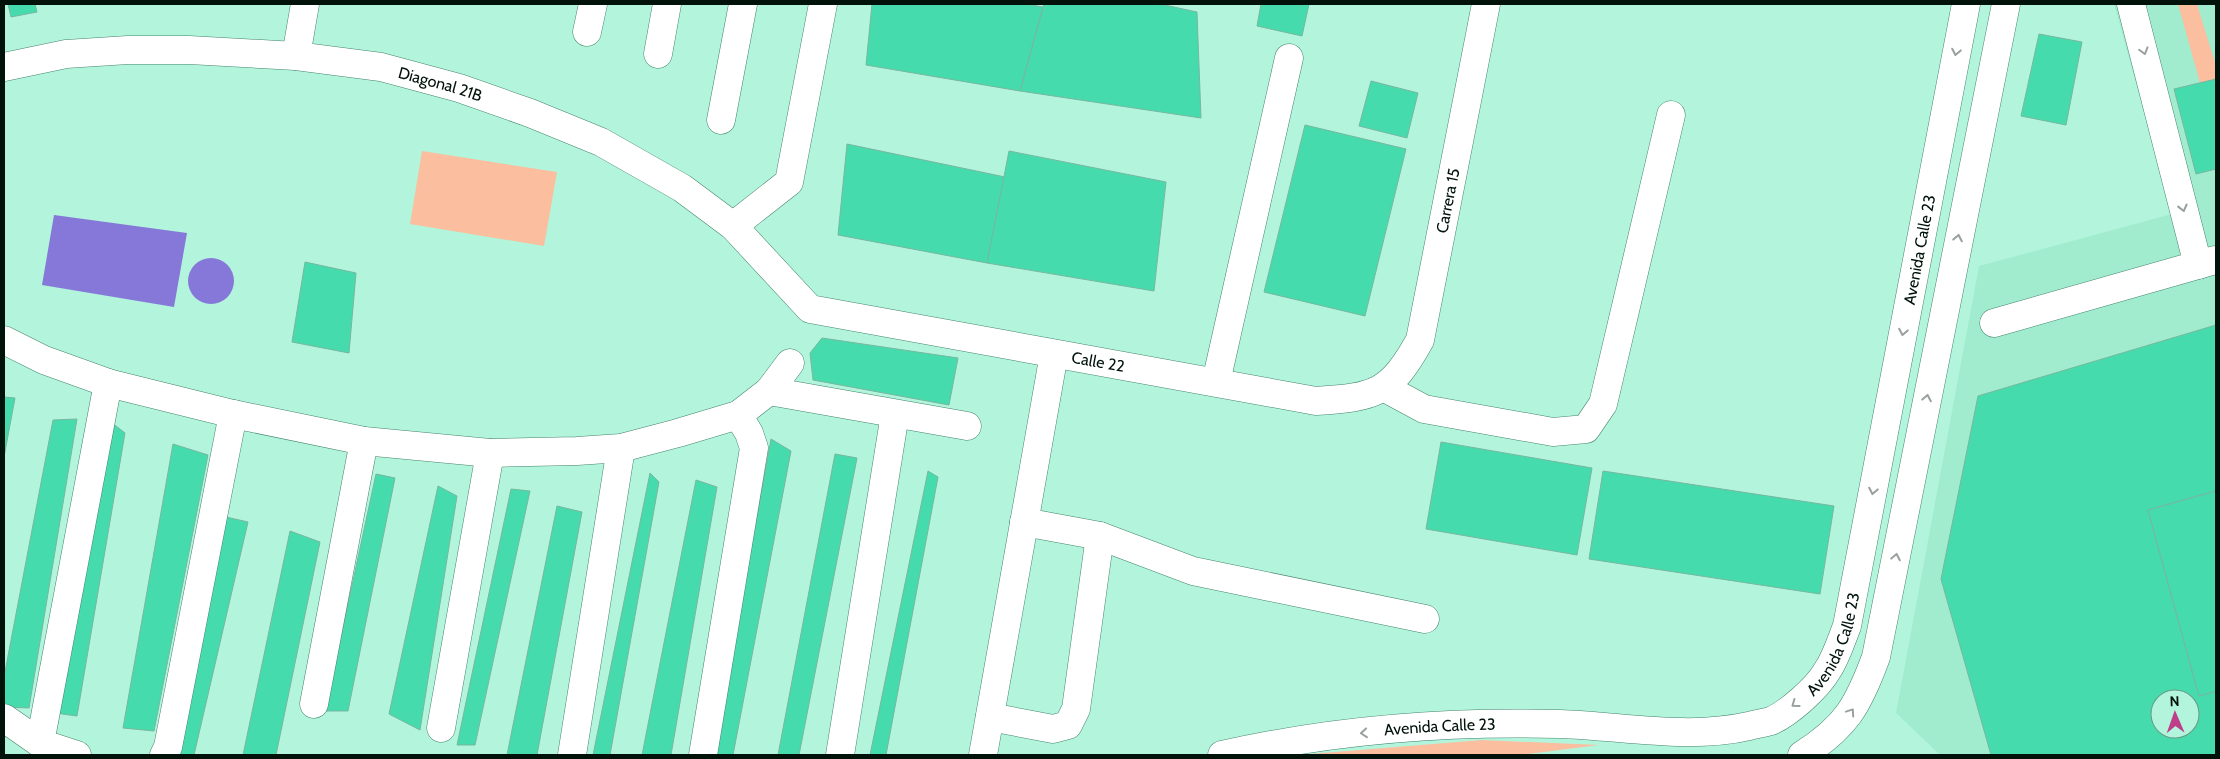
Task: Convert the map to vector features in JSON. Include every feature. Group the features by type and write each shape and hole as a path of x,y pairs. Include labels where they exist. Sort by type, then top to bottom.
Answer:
{"street":[{"path":"296,56 305,4"},
{"path":"587,32 593,4"},
{"path":"658,54 667,4"},
{"path":"721,120 743,4"},
{"path":"733,226 790,182 823,4"},
{"name":"Carrera 15","path":"1385,388 1405,368 1420,340 1486,4"},
{"name":"Avenida Calle 23","path":"1222,755 1349,734 1492,724 1561,724 1676,731 1730,730 1771,721 1800,701 1827,672 1847,626 1966,4"},
{"path":"1802,755 1842,724 1862,696 1876,657 2006,4"},
{"path":"1994,323 2207,263 2131,4"},
{"name":"Diagonal 21B","path":"4,66 66,54 128,50 189,50 296,56 380,67 459,88 530,113 609,146 682,188 733,226 810,309"},
{"path":"1216,382 1289,58"},
{"path":"1385,388 1424,409 1553,432 1586,428 1603,404 1671,115"},
{"name":"Calle 22","path":"810,309 1316,401 1351,398 1385,388"},
{"path":"4,340 44,360 108,384 233,414 364,441 490,454 577,452 621,448 738,415 769,391 790,363"},
{"path":"982,755 1054,354"},
{"path":"40,743 108,384"},
{"path":"769,391 967,426"},
{"path":"164,755 168,747 233,414"},
{"path":"840,755 895,414"},
{"path":"703,755 754,448 749,433 738,415"},
{"path":"314,704 364,441"},
{"path":"572,755 621,448"},
{"path":"441,728 490,454"},
{"path":"1024,522 1100,536 1192,571 1425,619"},
{"path":"990,717 1054,729 1068,725 1076,709 1100,536"},
{"path":"4,718 40,743 77,755"}],"shaded area":[{"path":"2114,4 2216,4 2216,755 1940,755 1896,713 1979,266 2172,214"},
{"path":"2178,4 2197,4 2216,66 2216,79 2200,83"},
{"path":"422,151 557,172 544,246 410,224"},
{"path":"54,215 187,233 174,307 42,285"},
{"path":"211,258 224,262 230,268 234,281 230,294 224,300 211,304 198,300 192,294 188,281 192,268 198,262"},
{"path":"1482,740 1599,745 1520,755 1298,755"}],"building":[{"path":"8,4 35,4 37,12 11,17"},
{"path":"872,4 1026,4 1043,7 1020,91 866,65"},
{"path":"1044,4 1160,4 1197,12 1201,118 1020,91"},
{"path":"1261,4 1309,4 1302,36 1257,26"},
{"path":"2039,34 2082,42 2066,125 2021,116"},
{"path":"2216,79 2216,169 2196,174 2174,89"},
{"path":"1371,81 1418,93 1407,138 1359,126"},
{"path":"1305,125 1406,149 1365,316 1264,292"},
{"path":"847,144 1005,177 987,263 838,235"},
{"path":"1009,151 1166,182 1154,291 987,263"},
{"path":"305,262 356,273 349,353 292,342"},
{"path":"2216,325 2216,491 2148,510 2197,689 2150,689 2150,739 2200,739 2200,696 2216,691 2216,755 1991,755 1941,579 1978,396"},
{"path":"822,338 958,358 949,405 813,380 810,353"},
{"path":"4,397 15,398 4,457"},
{"path":"77,419 29,708 4,707 4,677 53,420"},
{"path":"111,422 125,433 77,716 55,713"},
{"path":"771,439 791,451 733,755 714,755"},
{"path":"1441,442 1592,468 1577,555 1426,529"},
{"path":"173,444 208,455 154,731 123,728"},
{"path":"835,454 857,458 799,755 778,755"},
{"path":"928,471 938,477 886,755 870,755"},
{"path":"1603,471 1834,506 1820,594 1589,559"},
{"path":"650,473 659,482 610,755 593,755"},
{"path":"376,474 395,478 348,711 325,711"},
{"path":"696,480 717,487 671,755 642,755"},
{"path":"438,486 457,496 420,730 389,714"},
{"path":"511,489 530,491 475,745 457,745"},
{"path":"2216,491 2216,691 2200,696 2200,689 2197,689 2148,510"},
{"path":"557,506 582,512 537,755 507,755"},
{"path":"226,517 248,522 194,755 173,755"},
{"path":"290,531 320,542 276,755 243,755"}]}
